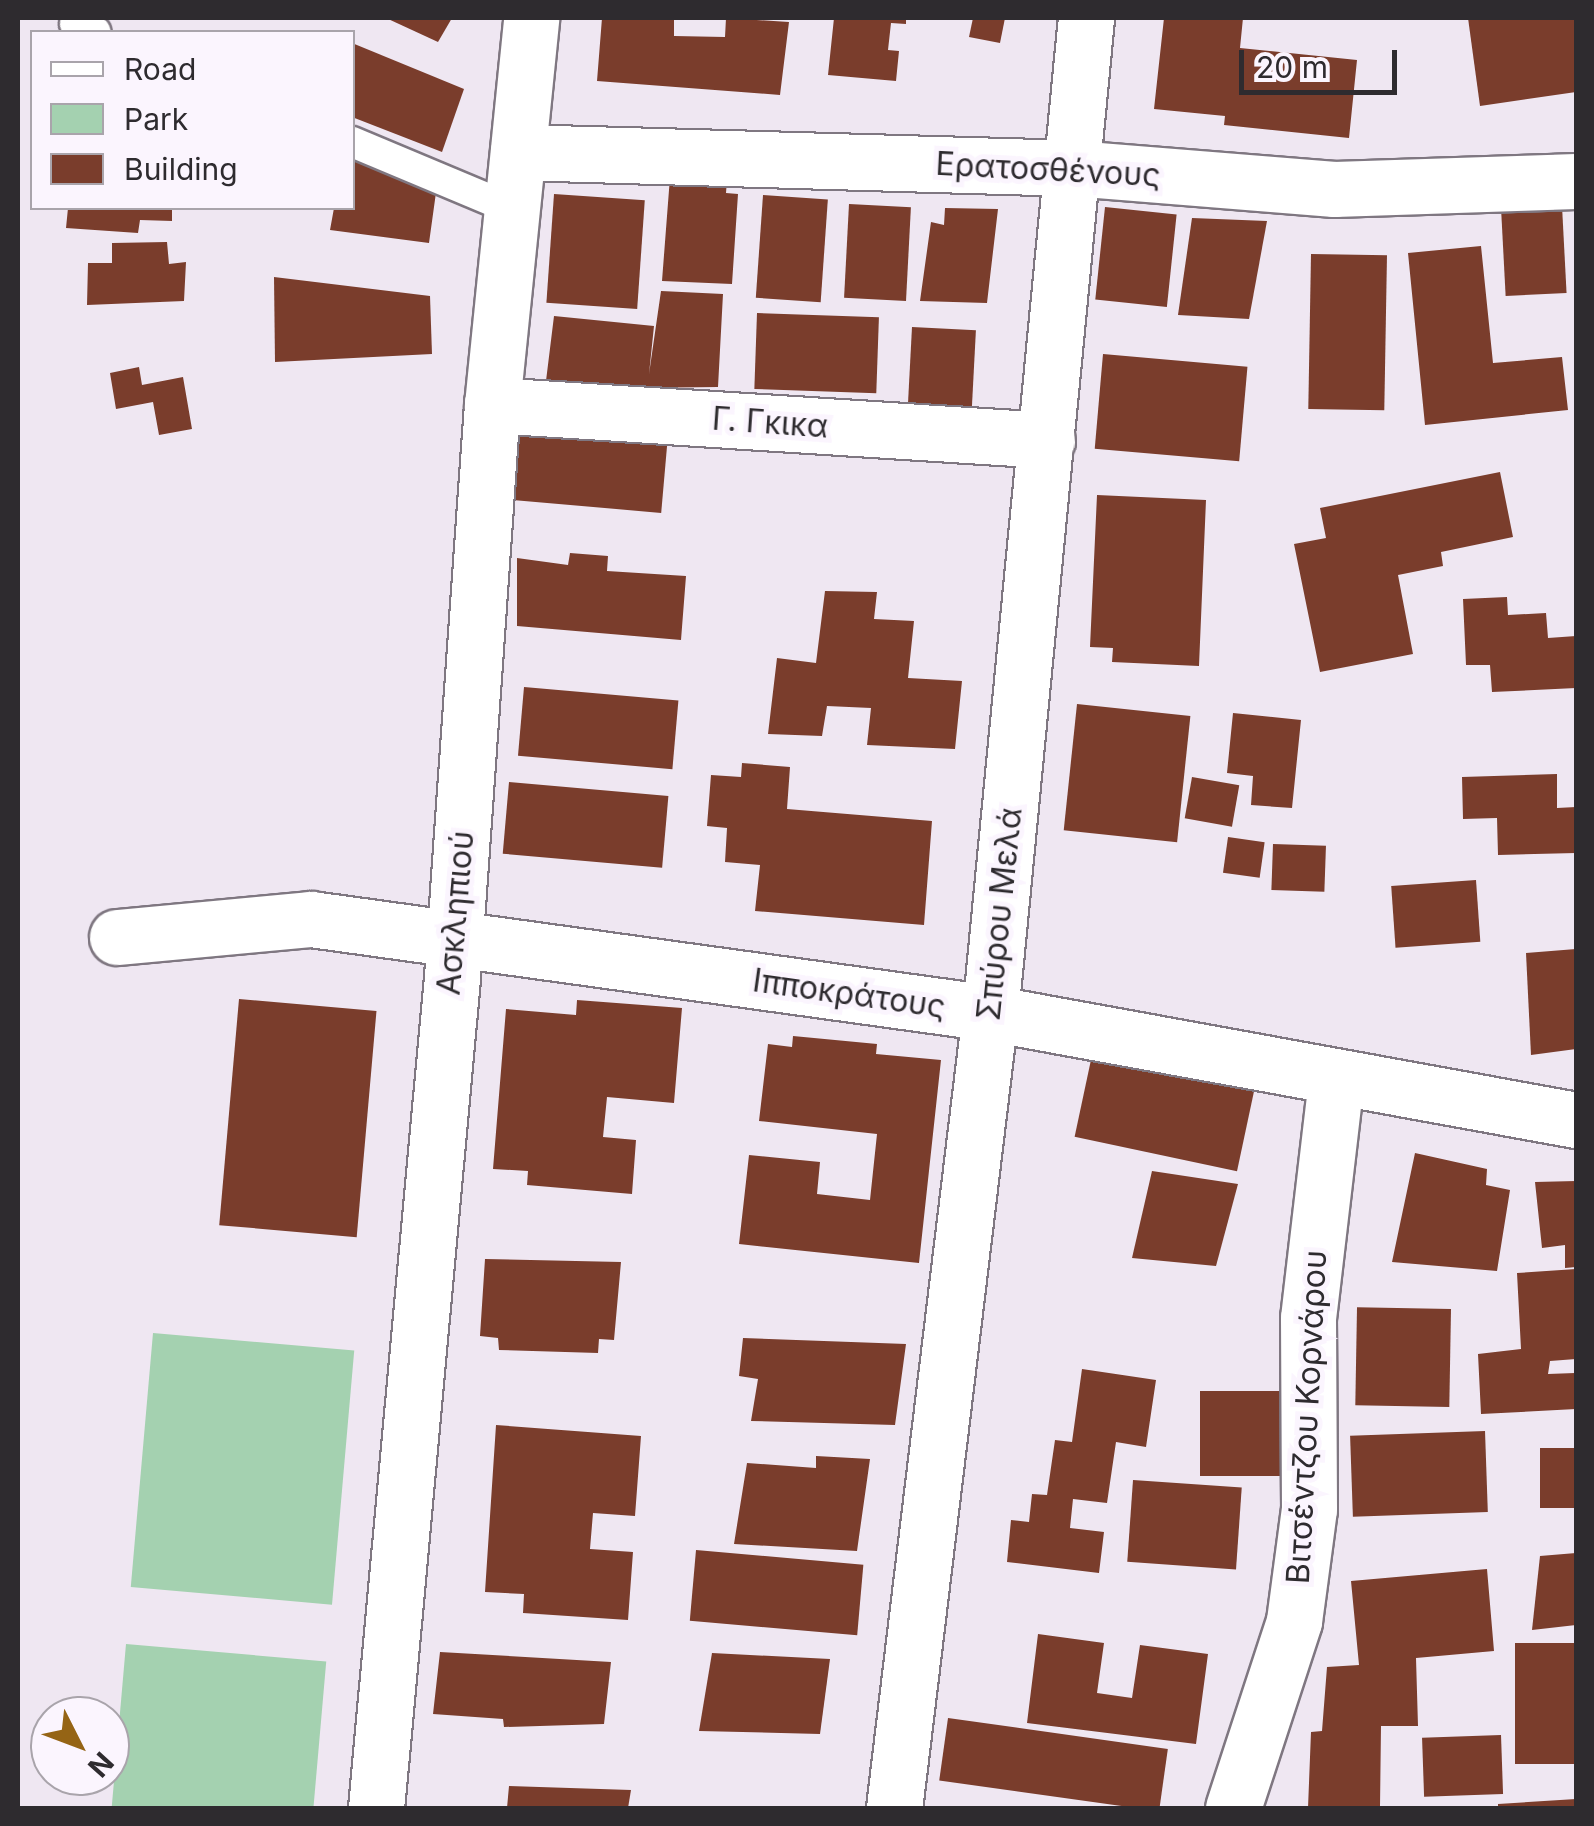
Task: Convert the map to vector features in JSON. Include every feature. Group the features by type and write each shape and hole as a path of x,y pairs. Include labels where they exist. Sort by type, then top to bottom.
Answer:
{"street":[{"name":"Ασκληπιού","path":"376,1808 455,940 492,406 531,18"},
{"name":"Σπύρου Μελά","path":"894,1808 990,1013 1086,18"},
{"name":"Ερατοσθένους","path":"518,152 1073,168 1334,189 1576,181"},
{"name":"Γ. Γκικα","path":"492,406 1047,440"},
{"name":"Ιπποκράτους","path":"116,937 311,919 990,1013 1576,1120"},
{"name":"Βιτσέντζου Κορνάρου","path":"1233,1808 1294,1621 1309,1510 1308,1318 1336,1078"}],"lane":[{"path":"355,143 512,209"}],"green space":[{"path":"153,1333 354,1351 332,1605 131,1587"},
{"path":"126,1644 326,1662 313,1808 112,1808 113,1796 130,1796 130,1696 121,1696"}],"building":[{"path":"386,18 452,18 438,42"},
{"path":"602,18 674,18 674,36 725,37 726,18 789,22 780,95 597,81"},
{"path":"834,18 906,18 906,24 891,23 888,50 899,51 896,81 828,75"},
{"path":"973,18 1005,18 1000,43 969,37"},
{"path":"1164,18 1243,18 1240,48 1357,60 1349,138 1224,125 1225,116 1154,109"},
{"path":"1468,18 1576,18 1576,92 1480,106"},
{"path":"355,44 464,89 442,152 355,118"},
{"path":"355,162 438,178 429,243 330,230 334,210 355,210"},
{"path":"670,177 727,180 726,193 738,194 732,284 662,281"},
{"path":"554,194 645,200 637,309 546,303"},
{"path":"763,195 828,200 821,302 756,298"},
{"path":"849,204 911,207 906,301 844,298"},
{"path":"1562,206 1567,293 1506,296 1501,209"},
{"path":"1105,207 1177,215 1167,307 1095,299"},
{"path":"945,208 998,209 987,303 920,301 931,222 944,225"},
{"path":"68,210 172,210 172,221 140,220 138,233 66,228"},
{"path":"1192,218 1267,221 1249,319 1178,315"},
{"path":"167,242 169,264 186,262 184,301 87,305 88,263 112,263 112,243"},
{"path":"1481,246 1493,363 1562,357 1568,410 1425,425 1408,253"},
{"path":"1311,254 1387,255 1384,410 1308,409"},
{"path":"274,277 430,296 432,354 275,362"},
{"path":"661,291 723,294 718,387 545,389 554,316 654,326 649,374"},
{"path":"757,313 879,317 876,393 754,389"},
{"path":"912,327 976,330 971,416 907,413"},
{"path":"1103,354 1247,367 1239,461 1095,449"},
{"path":"139,367 142,385 183,377 192,429 159,435 153,402 116,409 110,373"},
{"path":"517,417 668,430 661,513 510,500"},
{"path":"1500,472 1513,537 1441,552 1443,566 1398,575 1413,654 1320,672 1294,544 1326,538 1320,508"},
{"path":"1097,495 1206,500 1199,666 1112,662 1113,648 1090,647"},
{"path":"570,553 608,556 607,571 686,576 681,640 517,626 517,558 568,565"},
{"path":"825,591 877,592 874,619 914,621 908,678 962,681 955,749 867,745 871,708 827,706 822,736 768,734 777,658 816,663"},
{"path":"1507,597 1508,615 1546,613 1548,638 1576,636 1576,688 1492,692 1490,665 1466,665 1463,599"},
{"path":"524,687 678,701 672,769 518,756"},
{"path":"1077,704 1190,716 1177,842 1064,830"},
{"path":"1233,713 1301,720 1292,808 1251,805 1253,776 1227,773"},
{"path":"742,763 790,767 787,809 932,821 924,925 755,911 760,865 725,862 727,828 707,826 711,775 741,777"},
{"path":"1557,774 1557,808 1576,807 1576,853 1498,855 1497,818 1463,819 1462,777"},
{"path":"1192,777 1239,785 1232,827 1185,818"},
{"path":"509,782 668,796 662,868 503,854"},
{"path":"1228,837 1265,842 1260,878 1223,873"},
{"path":"1273,844 1326,846 1324,892 1271,890"},
{"path":"1476,880 1480,942 1396,948 1391,886"},
{"path":"1576,949 1576,1049 1531,1055 1526,953"},
{"path":"239,999 376,1011 357,1237 219,1225"},
{"path":"577,1000 682,1008 674,1103 607,1097 603,1137 636,1140 632,1194 527,1185 528,1171 493,1169 506,1009 576,1015"},
{"path":"793,1036 877,1044 876,1054 941,1060 919,1263 739,1244 749,1155 820,1162 817,1194 870,1200 877,1134 759,1121 768,1044 792,1047"},
{"path":"1095,1041 1257,1076 1237,1171 1075,1137"},
{"path":"1415,1153 1487,1169 1486,1185 1510,1190 1497,1271 1392,1262"},
{"path":"1152,1171 1238,1184 1216,1266 1132,1258"},
{"path":"1576,1181 1576,1267 1565,1268 1565,1245 1542,1248 1535,1182"},
{"path":"485,1259 621,1262 614,1340 599,1339 598,1353 499,1350 498,1338 480,1336"},
{"path":"1576,1269 1576,1359 1550,1361 1548,1374 1575,1373 1576,1409 1481,1414 1478,1354 1521,1349 1517,1273"},
{"path":"1357,1307 1451,1309 1449,1407 1355,1405"},
{"path":"743,1338 906,1344 895,1425 751,1421 758,1379 739,1376"},
{"path":"1082,1369 1156,1380 1146,1447 1116,1442 1107,1503 1073,1499 1070,1528 1104,1532 1099,1573 1007,1562 1011,1520 1029,1522 1032,1494 1047,1495 1055,1440 1072,1442"},
{"path":"1200,1391 1286,1391 1286,1476 1200,1476"},
{"path":"496,1425 641,1436 635,1516 593,1513 590,1549 633,1552 628,1620 523,1613 524,1594 485,1592"},
{"path":"1485,1431 1488,1512 1353,1517 1350,1436"},
{"path":"1540,1448 1576,1448 1576,1508 1540,1508"},
{"path":"816,1456 870,1459 857,1551 734,1544 747,1463 816,1468"},
{"path":"1133,1480 1242,1488 1236,1569 1127,1562"},
{"path":"696,1550 863,1565 857,1635 690,1621"},
{"path":"1576,1553 1576,1625 1532,1630 1540,1556"},
{"path":"1487,1569 1494,1651 1416,1658 1418,1726 1381,1726 1380,1808 1308,1808 1311,1732 1322,1731 1327,1667 1359,1665 1351,1581"},
{"path":"1038,1634 1104,1643 1097,1693 1132,1698 1140,1645 1208,1654 1196,1744 1027,1723"},
{"path":"1515,1643 1576,1643 1576,1764 1515,1764"},
{"path":"440,1652 611,1662 604,1724 504,1727 503,1719 433,1714"},
{"path":"712,1653 830,1659 820,1734 699,1731"},
{"path":"948,1718 1168,1749 1160,1808 939,1780"},
{"path":"1501,1735 1503,1794 1424,1797 1422,1738"},
{"path":"509,1786 631,1790 628,1808 507,1808"},
{"path":"1576,1799 1576,1808 1498,1808 1498,1804"}]}
